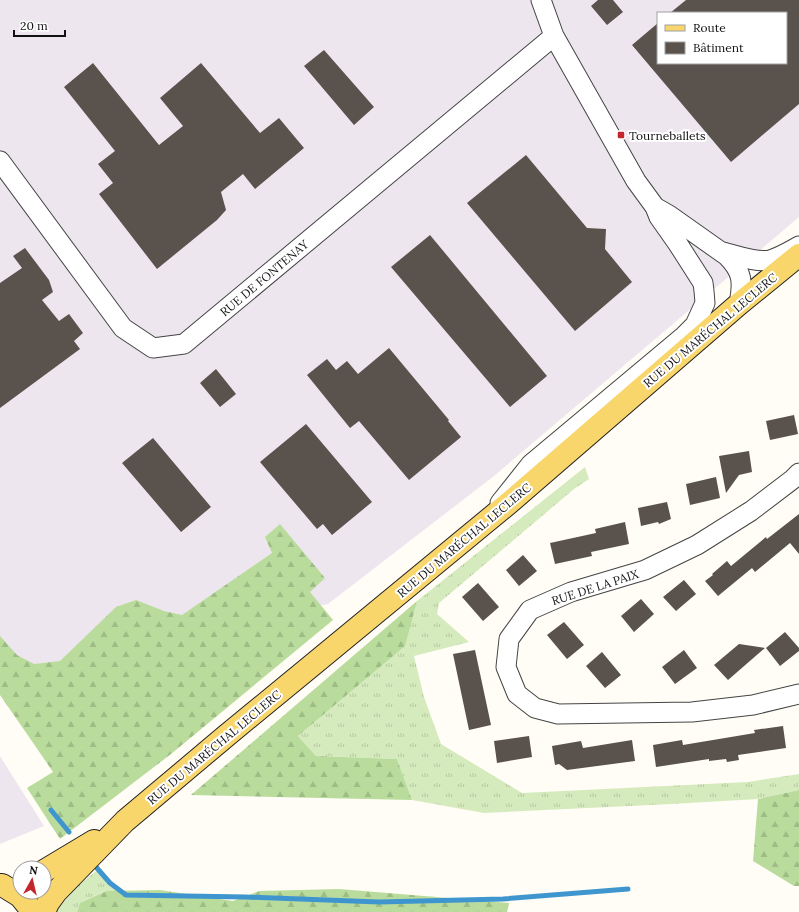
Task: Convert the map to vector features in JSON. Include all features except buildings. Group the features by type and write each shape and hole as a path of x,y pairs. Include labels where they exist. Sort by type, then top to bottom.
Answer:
{"main road":[{"name":"RUE DU MARÉCHAL LECLERC","path":"44,912 48,903 56,892 125,821 478,528 799,255"},
{"name":"RUE DU MARÉCHAL LECLERC","path":"52,866 125,821"},
{"path":"7,884 20,896 33,912"}],"street":[{"path":"541,0 554,36 636,181 656,207 735,263 742,281 740,304"},
{"name":"RUE DE FONTENAY","path":"0,161 123,328 153,348 184,344 554,36"},
{"path":"478,528 531,464 678,341 695,325 705,303 703,283 659,217 656,207"},
{"path":"721,252 759,261 769,260 799,246"},
{"name":"RUE DE LA PAIX","path":"799,473 751,510 697,545 645,570 571,592 530,610 510,639 506,667 517,694 534,708 558,714 692,712 754,705 799,694"}],"shaded area":[{"path":"0,0 799,0 799,217 494,476 328,604 5,678 0,672"},
{"path":"0,756 44,826 0,844"}],"green space":[{"path":"585,467 589,479 574,489 439,603 437,614 469,642 414,656 424,697 441,744 522,793 748,782 799,774 799,790 758,799 484,813 412,800 397,759 316,756 298,736 404,646 417,601"},
{"path":"280,524 325,578 310,592 333,620 171,754 60,839 27,788 53,772 0,695 0,636 17,655 34,664 60,661 116,607 136,600 164,611 182,615 272,553 265,537"},
{"path":"417,601 405,646 298,736 316,756 397,759 412,800 191,795"},
{"path":"799,790 799,886 794,886 753,861 758,799"},
{"path":"96,871 117,891 105,891 80,903 77,912 56,912 76,887"},
{"path":"339,889 509,903 507,912 77,912 80,903 106,891 160,890 233,901 259,891"}],"waterway":[{"path":"51,810 69,832"},
{"path":"96,867 110,883 126,895 245,897 379,902 503,899 628,889"}],"place":[{"name":"Tourneballets","path":"621,135"}]}
